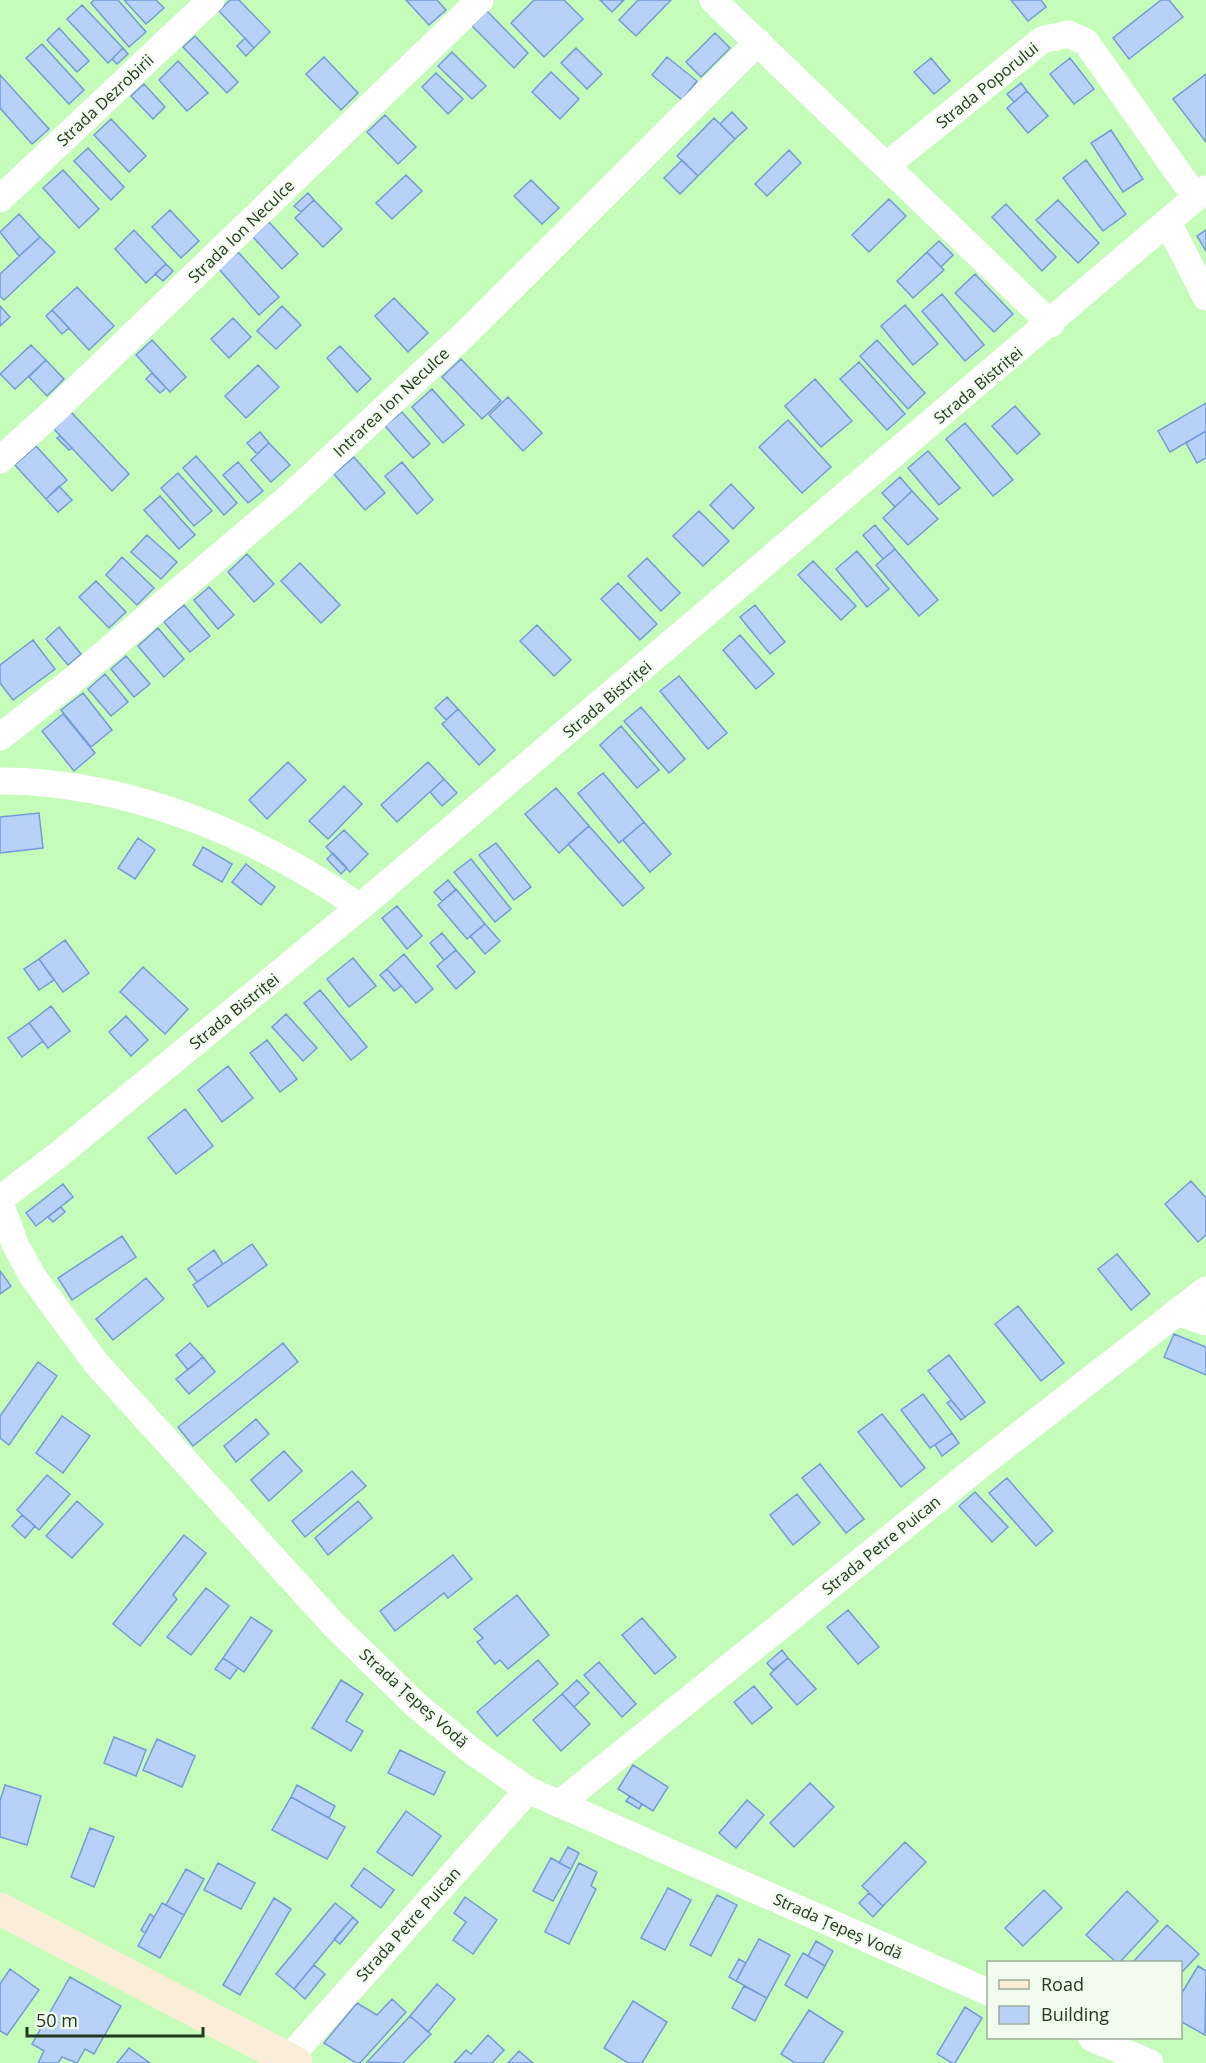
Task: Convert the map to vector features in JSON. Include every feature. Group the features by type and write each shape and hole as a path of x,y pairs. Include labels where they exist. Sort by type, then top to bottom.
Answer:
{"street":[{"name":"Strada Dezrobirii","path":"0,199 211,0"},
{"name":"Strada Ion Neculce","path":"0,460 52,413 480,0"},
{"path":"713,0 1051,324"},
{"name":"Strada Poporului","path":"887,165 1042,40 1068,34 1086,42 1201,194"},
{"name":"Intrarea Ion Neculce","path":"0,737 73,680 287,499 464,335 758,42"},
{"name":"Strada Bistriței","path":"0,1201 360,907 1051,324 1201,194"},
{"path":"1168,223 1206,297"},
{"path":"0,781 65,783 132,799 243,840 304,871 360,907"},
{"name":"Strada Țepeș Vodă","path":"0,1201 15,1244 33,1277 96,1364 333,1624 417,1705 472,1751 528,1790 987,1992"},
{"name":"Strada Petre Puican","path":"559,1804 974,1471 1206,1290"},
{"path":"1176,1312 1206,1322"},
{"name":"Strada Petre Puican","path":"292,2061 528,1790"},
{"path":"0,1909 292,2061"},
{"path":"1096,2039 1150,2063"}],"building":[{"path":"94,0 118,0 146,32 129,47 91,3"},
{"path":"124,0 156,0 164,8 146,24"},
{"path":"230,0 239,0 270,32 254,48 219,11"},
{"path":"406,0 437,0 446,10 429,25"},
{"path":"534,0 564,0 583,19 544,57 511,23"},
{"path":"600,0 624,0 612,12"},
{"path":"638,0 671,0 636,36 619,20"},
{"path":"1011,0 1041,0 1046,7 1028,21"},
{"path":"1161,0 1169,0 1183,17 1129,59 1113,38"},
{"path":"82,5 123,48 108,63 67,19"},
{"path":"487,11 528,53 514,68 472,26"},
{"path":"59,28 89,61 77,72 47,40"},
{"path":"715,33 730,48 701,77 686,62"},
{"path":"195,36 238,82 227,93 183,47"},
{"path":"245,38 254,48 246,56 237,46"},
{"path":"42,44 84,90 69,104 26,58"},
{"path":"123,48 128,54 117,64 112,59"},
{"path":"576,48 602,74 587,89 561,63"},
{"path":"452,52 486,86 472,99 438,66"},
{"path":"324,57 358,93 341,110 306,74"},
{"path":"667,57 697,81 682,100 652,75"},
{"path":"931,58 950,81 934,94 914,72"},
{"path":"1070,58 1094,89 1074,104 1050,74"},
{"path":"178,61 208,93 187,111 159,80"},
{"path":"551,72 579,99 560,119 532,92"},
{"path":"436,73 463,99 448,114 422,87"},
{"path":"1206,74 1206,142 1173,99"},
{"path":"0,75 49,129 32,144 0,108"},
{"path":"1021,83 1027,91 1014,102 1007,94"},
{"path":"144,84 165,107 153,119 131,96"},
{"path":"1027,91 1048,116 1028,133 1007,108"},
{"path":"732,112 747,128 735,139 720,124"},
{"path":"385,115 416,147 398,164 367,132"},
{"path":"714,118 735,139 698,176 677,156"},
{"path":"111,119 146,156 129,172 94,135"},
{"path":"1111,130 1143,179 1123,192 1091,143"},
{"path":"88,148 124,187 111,200 74,161"},
{"path":"789,150 801,163 767,196 755,184"},
{"path":"682,160 698,176 680,194 664,178"},
{"path":"1086,160 1126,214 1103,231 1063,178"},
{"path":"63,170 99,209 79,228 43,188"},
{"path":"406,175 422,191 392,219 376,203"},
{"path":"531,180 559,208 542,224 514,196"},
{"path":"308,193 314,200 301,212 294,206"},
{"path":"889,199 906,216 869,252 852,235"},
{"path":"314,200 342,229 323,247 295,218"},
{"path":"1058,200 1099,243 1078,263 1036,220"},
{"path":"1006,204 1056,257 1042,271 992,217"},
{"path":"170,210 199,241 181,258 152,227"},
{"path":"19,214 40,237 19,256 0,232"},
{"path":"269,222 298,254 282,269 253,237"},
{"path":"134,230 166,264 146,283 115,249"},
{"path":"1206,230 1206,251 1197,236"},
{"path":"40,237 55,252 4,300 0,296 0,274"},
{"path":"939,241 953,255 941,267 927,252"},
{"path":"238,252 279,297 259,315 219,269"},
{"path":"927,252 944,270 913,298 897,281"},
{"path":"166,264 173,271 163,281 155,274"},
{"path":"975,274 1013,314 994,332 955,293"},
{"path":"77,287 114,326 89,350 52,310"},
{"path":"942,294 984,345 965,361 922,311"},
{"path":"394,298 428,333 408,352 375,316"},
{"path":"905,305 938,344 913,365 881,326"},
{"path":"0,306 10,317 0,326"},
{"path":"282,306 301,325 276,349 257,331"},
{"path":"52,310 69,328 62,334 46,316"},
{"path":"233,318 251,337 229,358 211,339"},
{"path":"152,340 186,377 170,392 136,355"},
{"path":"877,340 925,393 908,409 860,356"},
{"path":"31,345 46,360 15,389 0,374"},
{"path":"340,346 371,379 357,392 327,358"},
{"path":"461,359 501,401 482,419 442,377"},
{"path":"46,360 64,379 47,396 29,377"},
{"path":"859,362 905,414 887,430 840,379"},
{"path":"258,365 279,387 246,418 225,396"},
{"path":"152,373 166,388 160,393 146,379"},
{"path":"815,379 852,421 821,447 785,406"},
{"path":"432,389 464,425 443,443 412,407"},
{"path":"508,397 542,433 523,451 489,415"},
{"path":"1206,403 1206,431 1170,452 1158,431"},
{"path":"1015,406 1040,434 1017,454 992,426"},
{"path":"71,412 129,474 112,491 54,429"},
{"path":"402,412 430,444 413,458 385,426"},
{"path":"788,420 831,467 802,493 759,447"},
{"path":"965,423 1013,480 993,496 946,439"},
{"path":"1206,431 1206,458 1197,463 1186,443"},
{"path":"260,432 269,443 257,454 247,443"},
{"path":"60,436 72,448 69,450 57,438"},
{"path":"269,443 290,465 271,482 251,460"},
{"path":"36,446 67,480 46,499 15,465"},
{"path":"928,451 960,488 939,505 908,468"},
{"path":"196,456 237,503 224,515 183,468"},
{"path":"354,457 385,493 365,510 334,474"},
{"path":"238,462 263,491 248,503 223,475"},
{"path":"402,462 433,500 417,514 385,476"},
{"path":"178,473 212,511 194,526 161,488"},
{"path":"900,477 912,491 895,507 882,493"},
{"path":"731,484 754,508 733,529 710,505"},
{"path":"59,486 72,500 58,512 46,499"},
{"path":"912,491 938,519 908,545 883,518"},
{"path":"160,496 195,535 179,549 144,510"},
{"path":"699,511 729,541 703,566 673,536"},
{"path":"875,525 895,549 883,559 863,535"},
{"path":"147,535 177,562 161,579 131,552"},
{"path":"895,549 938,600 919,616 876,565"},
{"path":"857,551 889,589 867,607 836,569"},
{"path":"247,554 274,584 254,602 228,572"},
{"path":"122,557 154,588 137,605 106,575"},
{"path":"647,558 680,593 661,611 628,576"},
{"path":"813,561 856,606 841,620 798,575"},
{"path":"300,563 340,605 321,623 281,581"},
{"path":"96,581 126,612 109,628 79,597"},
{"path":"618,583 657,624 640,640 601,599"},
{"path":"209,587 234,615 218,629 194,600"},
{"path":"184,605 210,636 190,652 164,622"},
{"path":"755,605 785,642 770,654 740,617"},
{"path":"537,625 571,660 554,676 520,641"},
{"path":"59,627 81,654 68,665 46,639"},
{"path":"158,628 184,659 164,677 138,646"},
{"path":"740,635 774,674 756,689 723,650"},
{"path":"33,640 55,669 13,700 0,683 0,665"},
{"path":"126,656 150,684 134,697 111,669"},
{"path":"105,674 128,702 111,716 88,689"},
{"path":"679,676 727,733 708,749 660,691"},
{"path":"83,693 112,730 91,747 61,710"},
{"path":"447,697 458,709 446,720 435,708"},
{"path":"641,707 685,759 669,773 624,721"},
{"path":"458,709 495,750 479,765 442,724"},
{"path":"63,714 95,753 74,771 42,731"},
{"path":"621,726 659,770 637,788 600,745"},
{"path":"288,762 306,780 267,819 249,800"},
{"path":"428,762 444,779 397,822 381,805"},
{"path":"603,773 644,822 619,843 578,793"},
{"path":"444,779 457,793 442,806 430,792"},
{"path":"344,786 362,804 328,839 309,821"},
{"path":"556,788 589,826 559,853 525,814"},
{"path":"39,813 43,848 0,853 0,817"},
{"path":"644,822 671,854 650,872 623,840"},
{"path":"589,826 644,888 623,906 568,844"},
{"path":"344,830 368,854 350,872 326,847"},
{"path":"138,838 155,850 135,879 118,868"},
{"path":"496,843 531,887 514,900 479,855"},
{"path":"203,847 232,864 222,882 193,865"},
{"path":"333,853 347,868 341,874 327,859"},
{"path":"471,859 511,909 495,922 454,872"},
{"path":"246,864 275,887 261,905 232,882"},
{"path":"448,880 456,890 442,901 434,892"},
{"path":"456,889 485,924 467,939 438,905"},
{"path":"397,906 422,936 407,949 382,918"},
{"path":"485,924 500,941 485,954 470,936"},
{"path":"442,933 456,950 444,960 430,943"},
{"path":"65,940 89,973 63,992 39,959"},
{"path":"456,950 475,972 456,989 437,966"},
{"path":"404,954 433,989 416,1003 387,969"},
{"path":"353,958 376,986 349,1007 327,979"},
{"path":"39,959 54,980 39,990 24,969"},
{"path":"143,967 188,1009 165,1034 120,992"},
{"path":"387,969 401,986 394,991 380,975"},
{"path":"320,990 367,1047 351,1060 304,1003"},
{"path":"51,1006 70,1031 48,1048 29,1023"},
{"path":"286,1014 317,1048 303,1061 272,1027"},
{"path":"126,1016 148,1040 131,1056 109,1032"},
{"path":"29,1023 43,1041 22,1057 8,1038"},
{"path":"267,1040 297,1079 280,1092 250,1053"},
{"path":"228,1066 253,1098 222,1122 198,1090"},
{"path":"185,1109 213,1146 176,1174 148,1138"},
{"path":"1191,1181 1206,1198 1206,1235 1198,1242 1165,1204"},
{"path":"63,1184 73,1197 36,1226 26,1213"},
{"path":"61,1207 65,1212 53,1222 48,1217"},
{"path":"122,1236 136,1257 72,1300 58,1278"},
{"path":"252,1244 267,1265 208,1307 193,1285"},
{"path":"214,1250 223,1264 197,1282 188,1269"},
{"path":"1117,1254 1150,1294 1131,1310 1098,1269"},
{"path":"0,1271 11,1286 0,1294"},
{"path":"146,1278 164,1299 113,1340 96,1319"},
{"path":"1018,1306 1064,1363 1041,1381 995,1324"},
{"path":"1174,1334 1206,1347 1206,1375 1164,1357"},
{"path":"190,1343 203,1357 188,1370 176,1355"},
{"path":"283,1343 298,1362 193,1446 178,1427"},
{"path":"949,1355 985,1402 965,1417 928,1371"},
{"path":"203,1357 215,1372 189,1394 176,1379"},
{"path":"38,1362 57,1376 9,1445 0,1438 0,1416"},
{"path":"923,1394 952,1433 930,1448 901,1410"},
{"path":"951,1400 965,1417 961,1420 947,1403"},
{"path":"882,1414 925,1468 901,1487 858,1432"},
{"path":"62,1416 90,1436 63,1473 36,1453"},
{"path":"256,1419 269,1434 236,1462 224,1446"},
{"path":"952,1433 959,1443 942,1456 935,1445"},
{"path":"284,1451 302,1471 269,1501 251,1480"},
{"path":"820,1464 864,1519 846,1533 802,1478"},
{"path":"352,1471 366,1486 305,1537 292,1521"},
{"path":"47,1475 70,1494 39,1530 17,1510"},
{"path":"1007,1478 1053,1531 1036,1546 989,1493"},
{"path":"975,1492 1008,1527 992,1542 959,1506"},
{"path":"797,1494 820,1523 793,1545 770,1515"},
{"path":"77,1501 103,1524 72,1558 46,1536"},
{"path":"358,1501 372,1518 328,1555 315,1538"},
{"path":"22,1515 35,1526 25,1538 12,1526"},
{"path":"184,1535 206,1553 173,1595 177,1599 140,1646 113,1624"},
{"path":"453,1555 472,1579 448,1598 444,1593 395,1631 380,1611"},
{"path":"206,1588 229,1606 191,1655 167,1637"},
{"path":"517,1595 549,1635 508,1669 500,1660 495,1664 477,1642 483,1638 474,1629"},
{"path":"848,1610 879,1647 858,1664 827,1627"},
{"path":"251,1617 272,1631 244,1672 223,1658"},
{"path":"642,1618 676,1657 655,1674 622,1635"},
{"path":"782,1650 788,1658 773,1670 767,1663"},
{"path":"223,1658 238,1668 230,1679 215,1669"},
{"path":"788,1658 816,1689 797,1705 770,1674"},
{"path":"538,1660 558,1684 497,1736 477,1712"},
{"path":"599,1662 636,1704 622,1717 584,1675"},
{"path":"341,1680 363,1694 346,1721 363,1731 351,1751 312,1728"},
{"path":"577,1680 589,1693 574,1707 562,1694"},
{"path":"754,1686 772,1708 752,1724 734,1702"},
{"path":"562,1694 590,1724 561,1751 533,1720"},
{"path":"114,1737 146,1750 136,1776 104,1763"},
{"path":"157,1739 195,1756 182,1787 143,1770"},
{"path":"400,1750 445,1772 434,1795 388,1773"},
{"path":"633,1765 668,1787 653,1811 618,1789"},
{"path":"810,1783 834,1807 794,1847 770,1823"},
{"path":"5,1785 41,1796 27,1845 0,1837 0,1801"},
{"path":"297,1785 335,1806 329,1818 291,1797"},
{"path":"630,1796 642,1804 639,1809 626,1801"},
{"path":"291,1797 345,1827 327,1859 272,1830"},
{"path":"747,1800 764,1815 736,1848 719,1833"},
{"path":"406,1811 441,1836 412,1876 377,1852"},
{"path":"90,1828 114,1837 94,1887 71,1877"},
{"path":"905,1842 926,1862 883,1906 862,1886"},
{"path":"568,1847 579,1853 571,1869 559,1863"},
{"path":"551,1858 571,1869 553,1901 533,1891"},
{"path":"218,1863 255,1883 241,1909 204,1890"},
{"path":"579,1863 597,1872 591,1886 596,1889 569,1944 545,1932"},
{"path":"364,1868 394,1890 381,1908 351,1886"},
{"path":"186,1869 204,1879 184,1915 166,1905"},
{"path":"668,1888 691,1900 665,1950 641,1938"},
{"path":"1044,1890 1062,1908 1023,1946 1005,1928"},
{"path":"1127,1891 1158,1921 1121,1961 1115,1961 1086,1935"},
{"path":"869,1893 883,1906 873,1917 859,1903"},
{"path":"717,1895 737,1905 711,1956 690,1945"},
{"path":"465,1897 497,1920 473,1954 453,1940 466,1922 454,1913"},
{"path":"274,1898 291,1909 240,1995 223,1985"},
{"path":"162,1903 184,1915 160,1958 138,1946"},
{"path":"335,1903 353,1917 294,1989 276,1974"},
{"path":"150,1914 154,1917 145,1933 141,1930"},
{"path":"353,1917 358,1922 340,1944 334,1939"},
{"path":"1167,1925 1199,1954 1182,1972 1182,1961 1134,1961"},
{"path":"759,1939 790,1955 767,1998 736,1981"},
{"path":"816,1941 833,1951 825,1966 808,1956"},
{"path":"803,1953 825,1966 807,1998 785,1985"},
{"path":"739,1959 746,1963 736,1981 729,1977"},
{"path":"314,1965 325,1974 305,1999 294,1989"},
{"path":"1198,1966 1206,1971 1205,2035 1182,2022 1182,1993"},
{"path":"10,1969 39,1990 7,2035 0,2031 0,1984"},
{"path":"70,1977 121,2006 94,2054 85,2049 77,2063 62,2057 58,2063 38,2063 44,2051 32,2044"},
{"path":"437,1984 455,1999 428,2032 410,2016"},
{"path":"744,1986 767,1998 755,2021 732,2008"},
{"path":"392,1999 406,2012 360,2063 356,2063 324,2043 357,2003 377,2015"},
{"path":"633,2001 667,2022 642,2063 628,2063 604,2048"},
{"path":"965,2007 982,2018 955,2063 952,2063 937,2054"},
{"path":"809,2010 843,2032 823,2063 795,2063 781,2054"},
{"path":"410,2016 431,2034 403,2063 367,2062"},
{"path":"488,2035 504,2050 492,2063 454,2063 466,2050 471,2054"},
{"path":"129,2048 150,2063 117,2063"},
{"path":"519,2051 533,2063 508,2063"}]}
